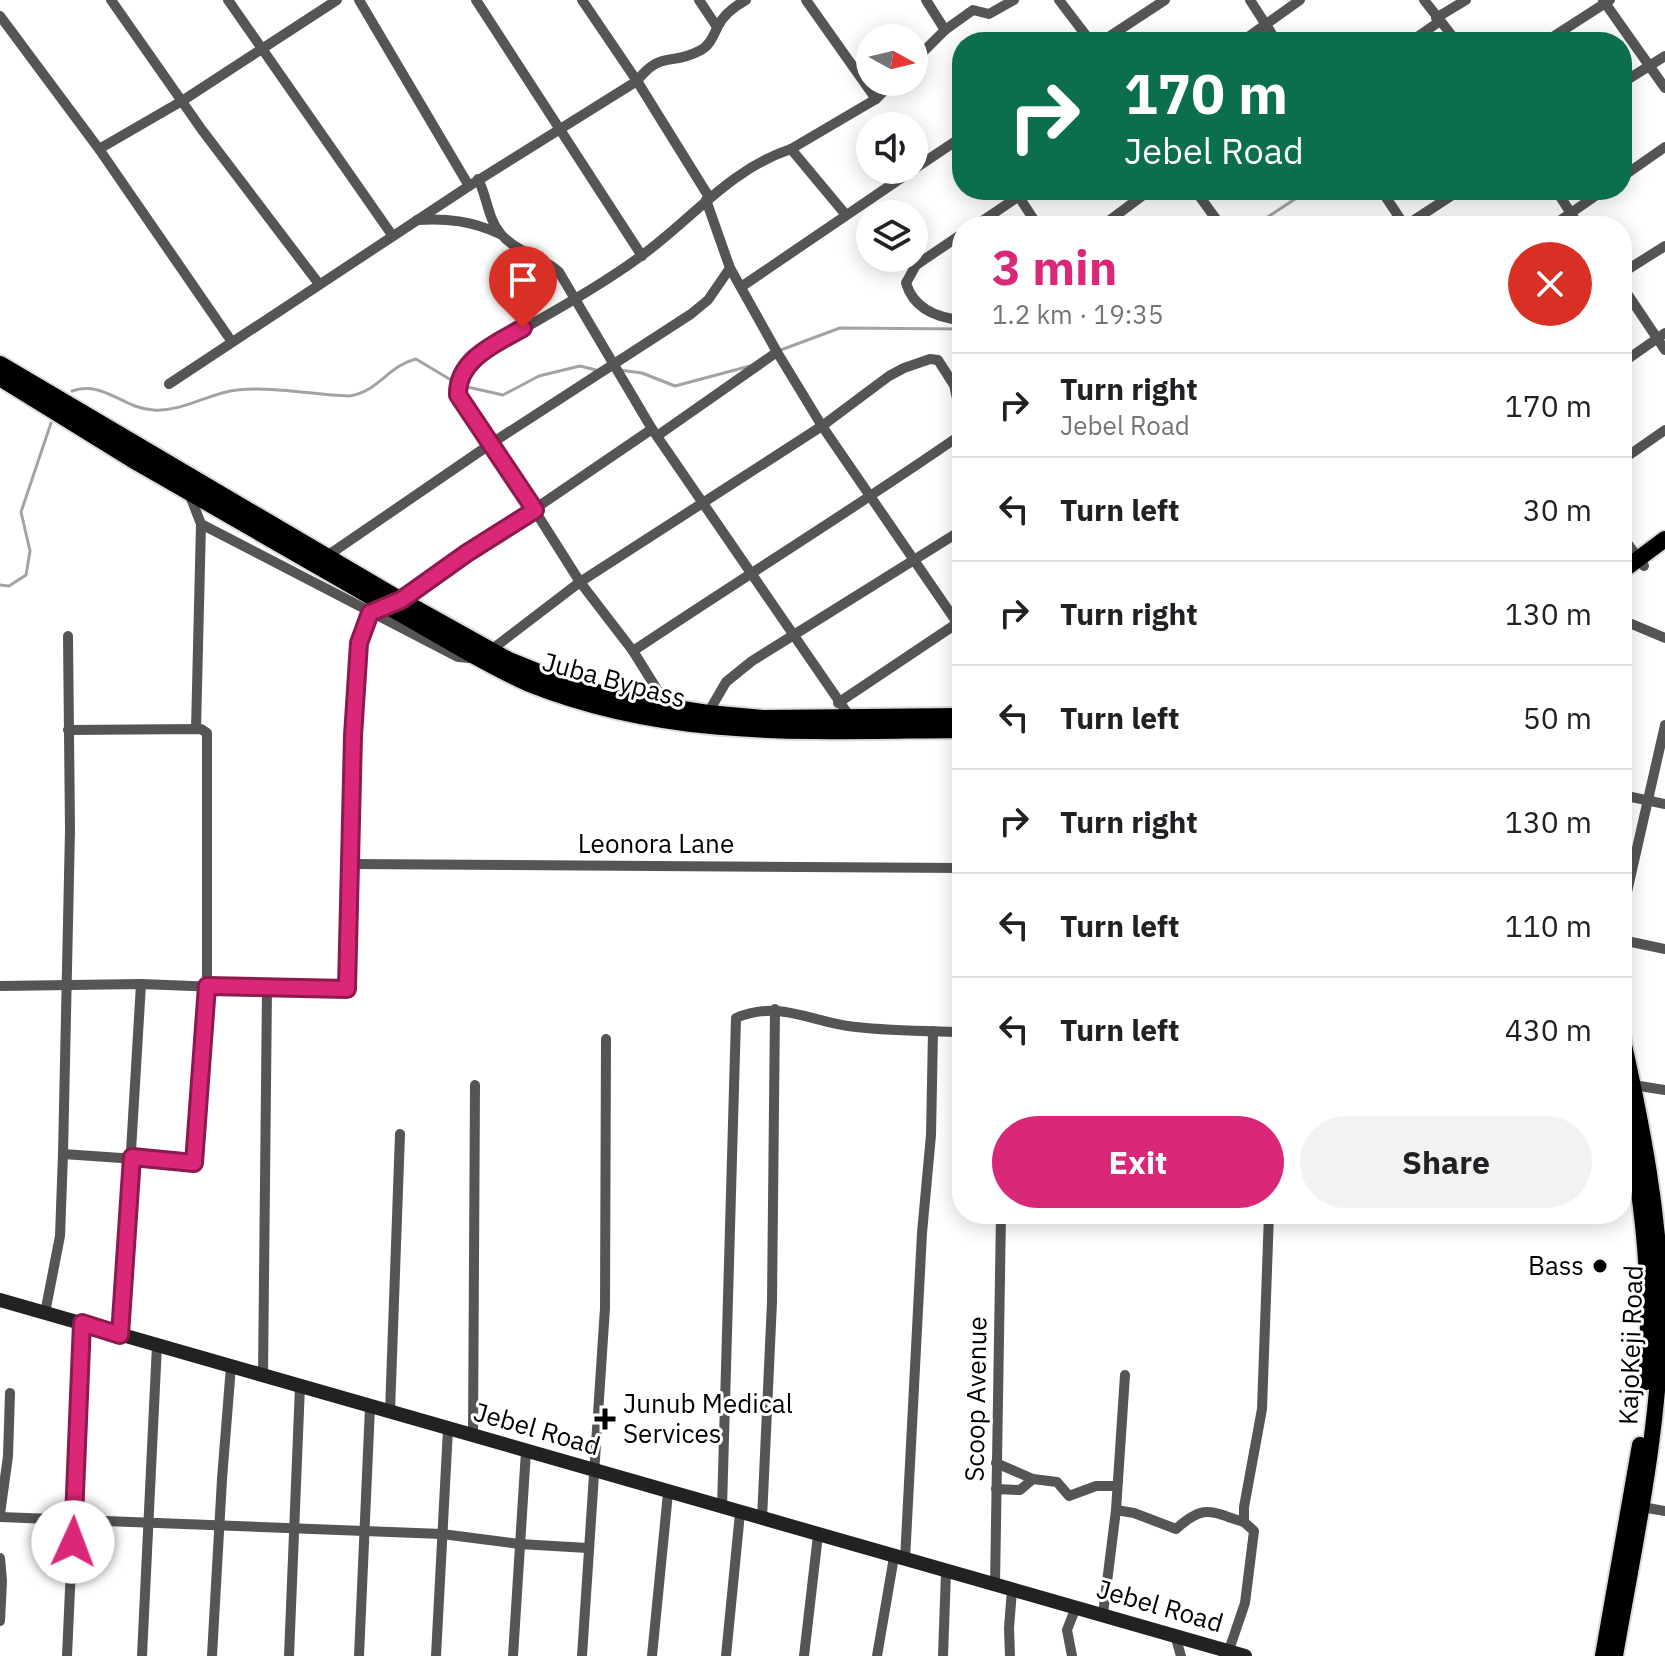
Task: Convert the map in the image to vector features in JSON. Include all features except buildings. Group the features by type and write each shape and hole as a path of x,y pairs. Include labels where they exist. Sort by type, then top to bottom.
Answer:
{"main road":[{"name":"Juba Bypass","path":"0,364 327,556 394,603"},
{"name":"Juba Bypass","path":"0,378 188,490 551,692 667,722 769,732 952,730"},
{"path":"1632,571 1665,539"},
{"path":"1632,566 1665,551"},
{"name":"Juba Bypass","path":"485,654 619,699 708,713 763,718 952,716"},
{"name":"KajoKeji Road","path":"1615,1656 1642,1507 1662,1360 1661,1245 1632,1108"},
{"name":"KajoKeji Road","path":"1603,1656 1639,1448 1648,1351 1646,1244 1632,1122"},
{"name":"Jebel Road","path":"0,1300 1245,1656"}],"street":[{"path":"111,0 319,284"},
{"path":"228,0 392,235"},
{"path":"99,149 182,101 337,0"},
{"path":"359,0 473,182 500,234"},
{"path":"476,0 642,256"},
{"path":"582,0 637,81 707,199 730,268 777,352 822,426 952,613"},
{"path":"699,0 717,27"},
{"path":"169,384 473,182 637,81 647,68 660,60 699,51 709,43 717,27 735,6 746,0"},
{"path":"806,0 876,99"},
{"path":"926,0 945,30"},
{"path":"928,47 973,10 989,14 1014,0"},
{"path":"1059,0 1083,32"},
{"path":"1116,32 1165,0"},
{"path":"1250,0 1270,32"},
{"path":"1255,32 1300,0"},
{"path":"1424,0 1448,32"},
{"path":"1423,32 1466,0"},
{"path":"1560,32 1607,1 1627,32"},
{"path":"0,16 99,149 232,342"},
{"path":"1632,40 1665,88"},
{"path":"1632,77 1665,56"},
{"path":"668,707 633,651 580,582 458,395 461,375 473,359 642,256 742,173 791,149 879,96"},
{"path":"928,160 952,144"},
{"path":"1632,170 1665,147"},
{"path":"791,149 846,215"},
{"path":"741,287 893,184"},
{"path":"988,216 1009,200"},
{"path":"1115,216 1137,200"},
{"path":"1420,216 1445,200"},
{"path":"1562,200 1570,214"},
{"path":"1567,216 1590,200"},
{"path":"415,220 460,220 481,225 559,272 654,433 850,717"},
{"path":"952,241 916,265 906,283 908,290 929,313 952,319"},
{"path":"1632,267 1665,246"},
{"path":"327,556 708,300 730,268"},
{"path":"1632,299 1661,336 1665,350"},
{"path":"1632,356 1661,336"},
{"path":"0,986 141,984 347,989 353,736 359,643 370,613 394,603 777,352"},
{"path":"201,524 458,657 485,654 580,582 822,426 889,376 930,359 942,364 952,382"},
{"path":"1632,453 1665,430"},
{"path":"633,651 952,441"},
{"path":"188,490 201,524 196,729"},
{"path":"708,713 726,682 752,661 952,536"},
{"path":"1632,550 1641,562"},
{"path":"1632,624 1665,638"},
{"path":"838,703 952,629"},
{"path":"45,1313 59,1245 63,1154 64,986 70,830 68,636"},
{"path":"1632,872 1665,725"},
{"path":"63,1154 194,1163 207,986 207,733 196,729 68,730"},
{"path":"1632,797 1665,804"},
{"name":"Leonora Lane","path":"350,864 952,868"},
{"path":"1632,942 1665,949"},
{"path":"120,1335 141,984"},
{"path":"263,1375 267,989"},
{"path":"762,1519 772,1302 775,1009"},
{"path":"722,1508 736,1018 755,1010 775,1009 853,1027 952,1032"},
{"path":"877,1656 899,1558 931,1135 933,1031"},
{"path":"582,1656 605,1308 606,1039"},
{"path":"473,1436 475,1085"},
{"path":"1632,1091 1665,1090"},
{"path":"390,1412 400,1134"},
{"name":"Scoop Avenue","path":"995,1586 1001,1224"},
{"path":"1244,1522 1246,1481 1262,1409 1269,1224"},
{"path":"67,1656 82,1323"},
{"path":"142,1656 157,1345"},
{"path":"212,1656 231,1366"},
{"path":"1103,1614 1116,1510 1125,1375"},
{"path":"289,1656 300,1386"},
{"path":"10,1393 8,1456 0,1516 442,1534 519,1544 588,1548"},
{"path":"359,1656 370,1407"},
{"path":"436,1656 448,1429"},
{"path":"513,1656 526,1451"},
{"path":"996,1463 1033,1479 1057,1482 1069,1496 1096,1486 1117,1486"},
{"path":"996,1489 1020,1490 1033,1479"},
{"path":"652,1656 668,1493"},
{"path":"1642,1507 1665,1511"},
{"path":"1116,1510 1134,1513 1176,1529 1192,1514 1205,1511 1244,1522 1254,1531 1245,1603 1229,1650"},
{"path":"726,1656 740,1513"},
{"path":"804,1656 818,1535"},
{"path":"0,1558 0,1621"},
{"path":"943,1656 946,1572"},
{"path":"1010,1656 1012,1590"},
{"path":"1072,1656 1067,1630 1076,1607"},
{"path":"1175,1635 1181,1656"}],"waterway":[{"path":"1269,216 1293,200"},
{"path":"778,351 840,328 952,329"},
{"path":"72,391 93,389 153,410 175,408 237,390 265,389 349,396 367,390 398,367 416,359 456,383"},
{"path":"463,386 503,395 539,376 580,366 596,370"},
{"path":"619,370 642,373 675,386 750,366"},
{"path":"0,585 9,586 26,575 30,551 21,512 51,423"}],"place":[{"name":"Bass","path":"1600,1266"},
{"name":"Junub Medical Services","path":"605,1419"}],"route":[{"path":"73,1542 82,1323 120,1335 132,1157 194,1163 207,986 347,989 353,736 361,634 370,613 401,600 535,510 458,395 461,375 473,359 523,328"}]}
